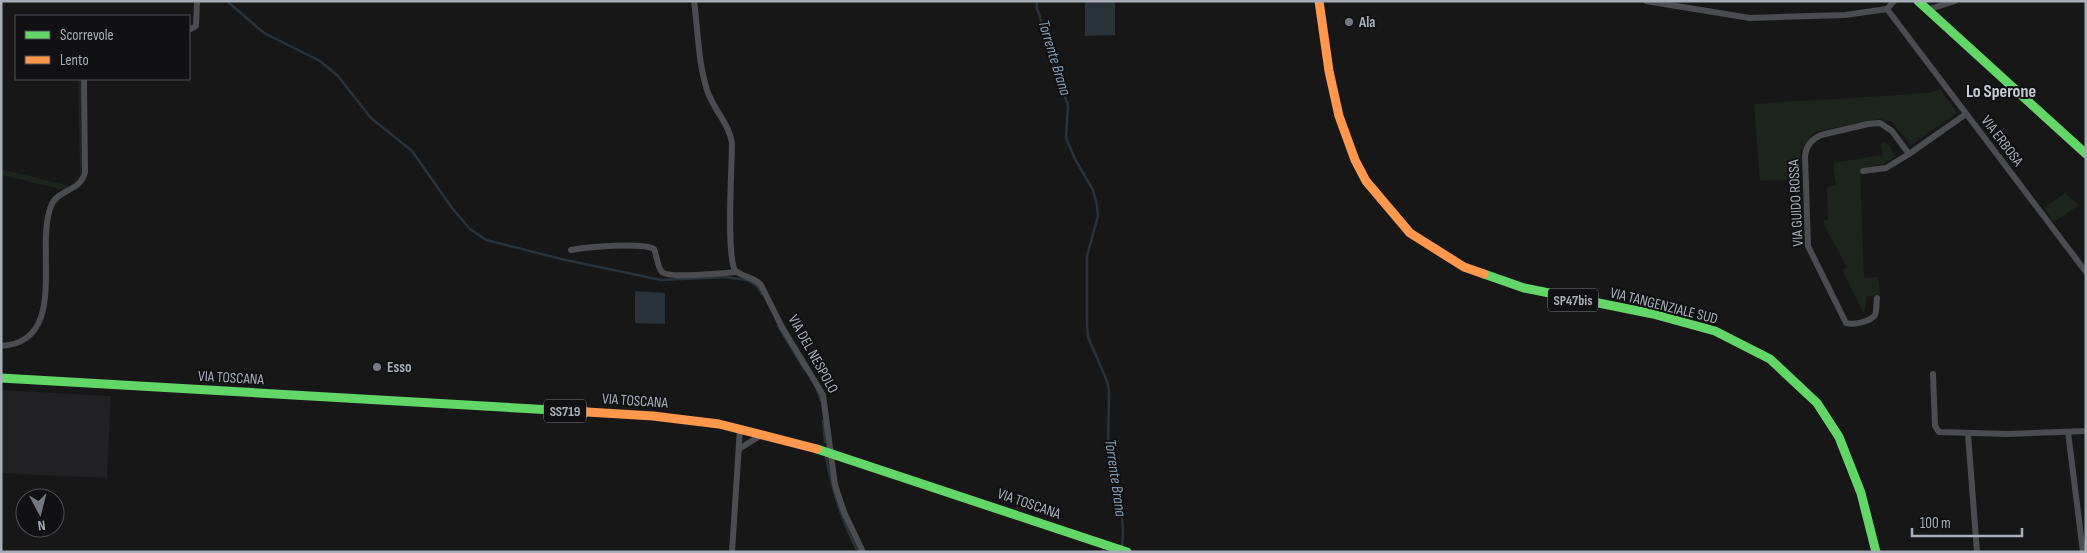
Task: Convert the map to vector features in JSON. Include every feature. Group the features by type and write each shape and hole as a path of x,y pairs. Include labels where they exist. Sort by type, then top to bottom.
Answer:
{"main road":[{"name":"VIA TANGENZIALE SUD","path":"1319,1 1332,85 1349,144 1366,182 1392,217 1425,245 1477,273 1546,295 1638,311 1694,325 1740,342 1764,355 1794,378 1808,392 1835,430 1848,455 1858,482 1876,552"},
{"path":"1918,1 2086,154"},
{"name":"VIA TOSCANA","path":"1,378 661,416 712,422 830,452 1128,552"}],"street":[{"path":"190,29 196,26 196,1"},
{"path":"694,1 706,84 710,98 731,138 732,260 737,272"},
{"path":"1646,1 1750,18 1845,15 1887,9 1894,1"},
{"path":"1927,10 1955,1"},
{"name":"VIA ERBOSA","path":"1887,9 2086,272"},
{"path":"1,346 13,345 21,341 32,333 41,321 44,305 46,247 51,206 57,197 79,184 85,172 84,80"},
{"path":"1862,171 1886,168 1966,114"},
{"name":"VIA GUIDO ROSSA","path":"1877,298 1875,314 1872,318 1858,323 1846,322 1811,254 1808,239 1805,152 1811,141 1817,136 1876,123 1890,128 1909,154"},
{"name":"VIA DEL NESPOLO","path":"571,250 588,247 645,246 654,249 660,270 665,273 683,275 737,272 756,280 762,285 782,327 821,389 827,408 834,477 844,512 863,552"},
{"path":"1932,374 1936,430 1944,433 2068,432 2086,430"},
{"path":"732,552 740,428"},
{"path":"2068,432 2083,552"},
{"path":"739,449 764,434"},
{"path":"1968,434 1977,552"}],"shaded area":[{"path":"1085,1 1115,1 1115,35 1085,36"},
{"path":"78,80 81,80 82,166 80,174"},
{"path":"1940,89 1957,113 1911,145 1892,122 1880,119 1814,132 1800,151 1801,179 1760,181 1754,104 1929,93"},
{"path":"1881,142 1888,144 1895,156 1884,164 1860,168 1864,278 1878,277 1880,295 1867,296 1864,314 1842,270 1847,267 1824,225 1824,220 1828,219 1827,187 1836,185 1833,163 1883,155"},
{"path":"1,169 69,186 80,174 77,180 65,190 1,175"},
{"path":"2065,193 2079,205 2054,222 2044,208"},
{"path":"635,291 665,293 665,324 635,323"},
{"path":"1,390 111,396 107,478 1,473"}],"waterway":[{"path":"227,1 264,33 320,61 338,76 371,118 412,151 452,208 470,229 486,240 561,259 661,280 726,277 747,280 757,286 762,294"},
{"name":"Torrente Brana","path":"1037,1 1037,8 1068,106 1066,138 1075,159 1093,190 1097,206 1098,216 1087,256 1087,324 1088,337 1107,381 1109,391 1108,453 1121,504 1122,548"},
{"path":"778,326 805,370"},
{"path":"817,390 821,401"},
{"path":"823,421 825,442"},
{"path":"826,457 838,506 858,552"}],"traffic: fast":[{"path":"1918,1 2086,154"},
{"path":"1484,274 1524,288 1653,314 1715,331 1770,359 1817,403 1839,437 1861,493 1876,552"},
{"path":"1,378 587,412"},
{"path":"817,449 1127,552"}],"traffic: slow":[{"path":"1319,1 1329,71 1339,116 1355,160 1366,181 1410,233 1464,267 1484,274"},
{"path":"587,412 653,416 719,424 817,449"}],"place":[{"name":"Ala","path":"1349,22"},
{"name":"Esso","path":"377,367"}],"district":[{"name":"Lo Sperone","path":"2001,91"}]}
